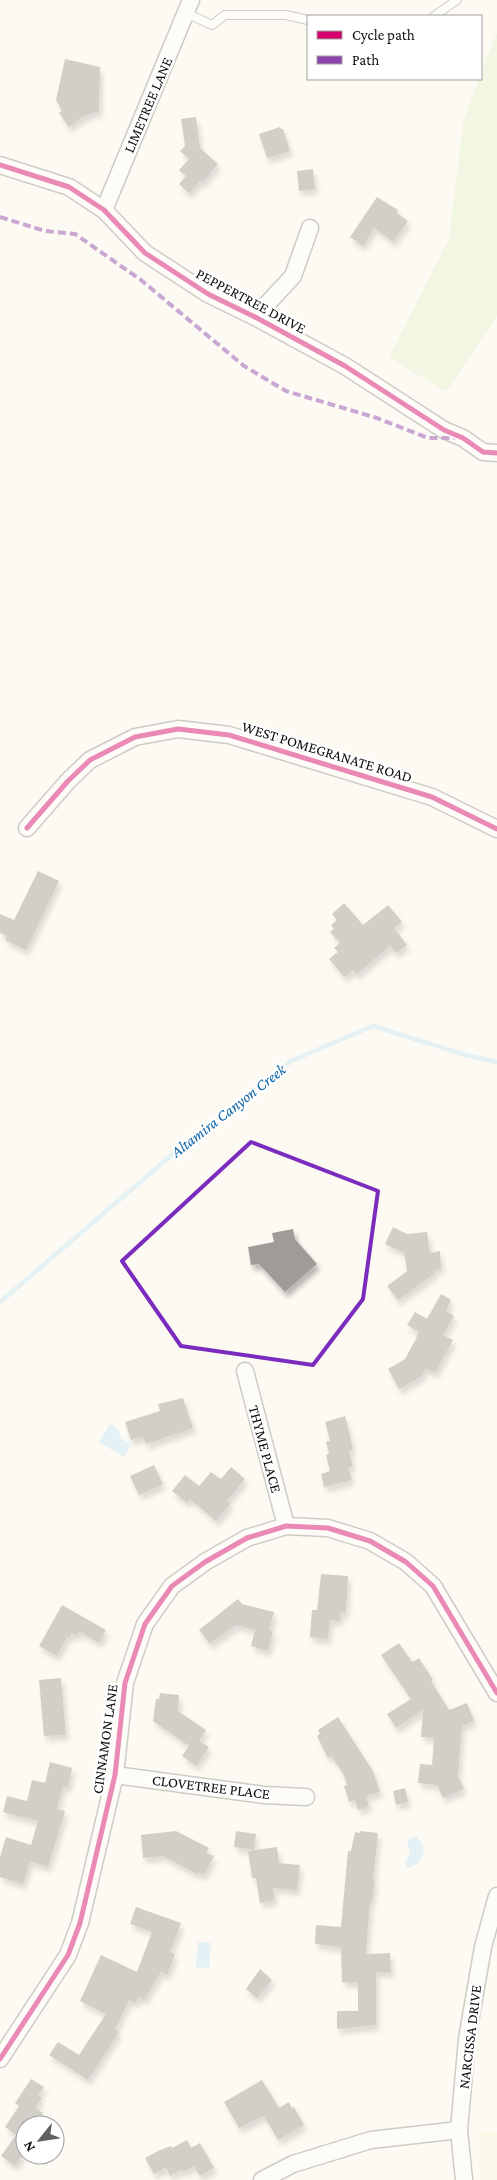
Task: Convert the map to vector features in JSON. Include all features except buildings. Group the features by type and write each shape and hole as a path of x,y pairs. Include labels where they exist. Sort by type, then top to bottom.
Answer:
{"street":[{"name":"LIMETREE LANE","path":"104,210 188,6"},
{"name":"PEPPERTREE DRIVE","path":"0,165 69,187 104,210 145,253 208,294 255,317 345,366 444,430 463,438 484,452 497,453"},
{"path":"255,317 293,276 310,228"},
{"name":"WEST POMEGRANATE ROAD","path":"27,828 68,781 90,760 135,737 178,729 229,735 432,797 497,829"},
{"name":"THYME PLACE","path":"245,1371 286,1526"},
{"name":"CINNAMON LANE","path":"0,2059 68,1955 80,1923 115,1775 125,1683 145,1624 172,1586 205,1562 246,1538 286,1526 328,1528 370,1541 406,1562 433,1586 497,1693"},
{"name":"CLOVETREE PLACE","path":"115,1775 264,1795 306,1797"},
{"name":"NARCISSA DRIVE","path":"464,2180 459,2130 467,2039 483,1947 497,1896"},
{"path":"262,2180 293,2164 371,2140 459,2130"}],"lane":[{"path":"435,15 456,0"},
{"path":"188,6 212,25 225,15 286,15 307,20"}],"highlighted area":[{"path":"251,1142 378,1191 363,1299 313,1365 181,1346 122,1261"}],"shaded area":[{"path":"479,2130 497,2132 497,2180 480,2180"}],"green space":[{"path":"497,32 497,316 446,392 389,357 449,239 464,119 479,80 482,80 482,72"}],"water":[{"path":"110,1424 118,1429 121,1438 131,1445 124,1457 99,1442"},
{"path":"416,1836 422,1844 424,1853 416,1865 408,1868 405,1864 410,1852 407,1842 411,1837"},
{"path":"198,1942 211,1943 209,1968 196,1967"}],"waterway":[{"name":"Altamira Canyon Creek","path":"0,1302 174,1153 291,1061 373,1026 466,1055 497,1062"}],"marked path":[{"path":"0,217 45,231 75,234 141,280 244,366 286,391 377,418 428,438 455,438"}],"cycle path":[{"path":"0,165 69,187 104,210 145,253 208,294 255,317 345,366 444,430 463,438 483,452 497,453"},
{"path":"27,828 68,781 90,760 135,737 178,729 229,735 432,797 497,829"},
{"path":"0,2059 68,1955 80,1923 115,1775 125,1683 145,1624 172,1586 205,1562 247,1538 286,1526 328,1528 370,1541 406,1562 433,1586 497,1693"}]}
